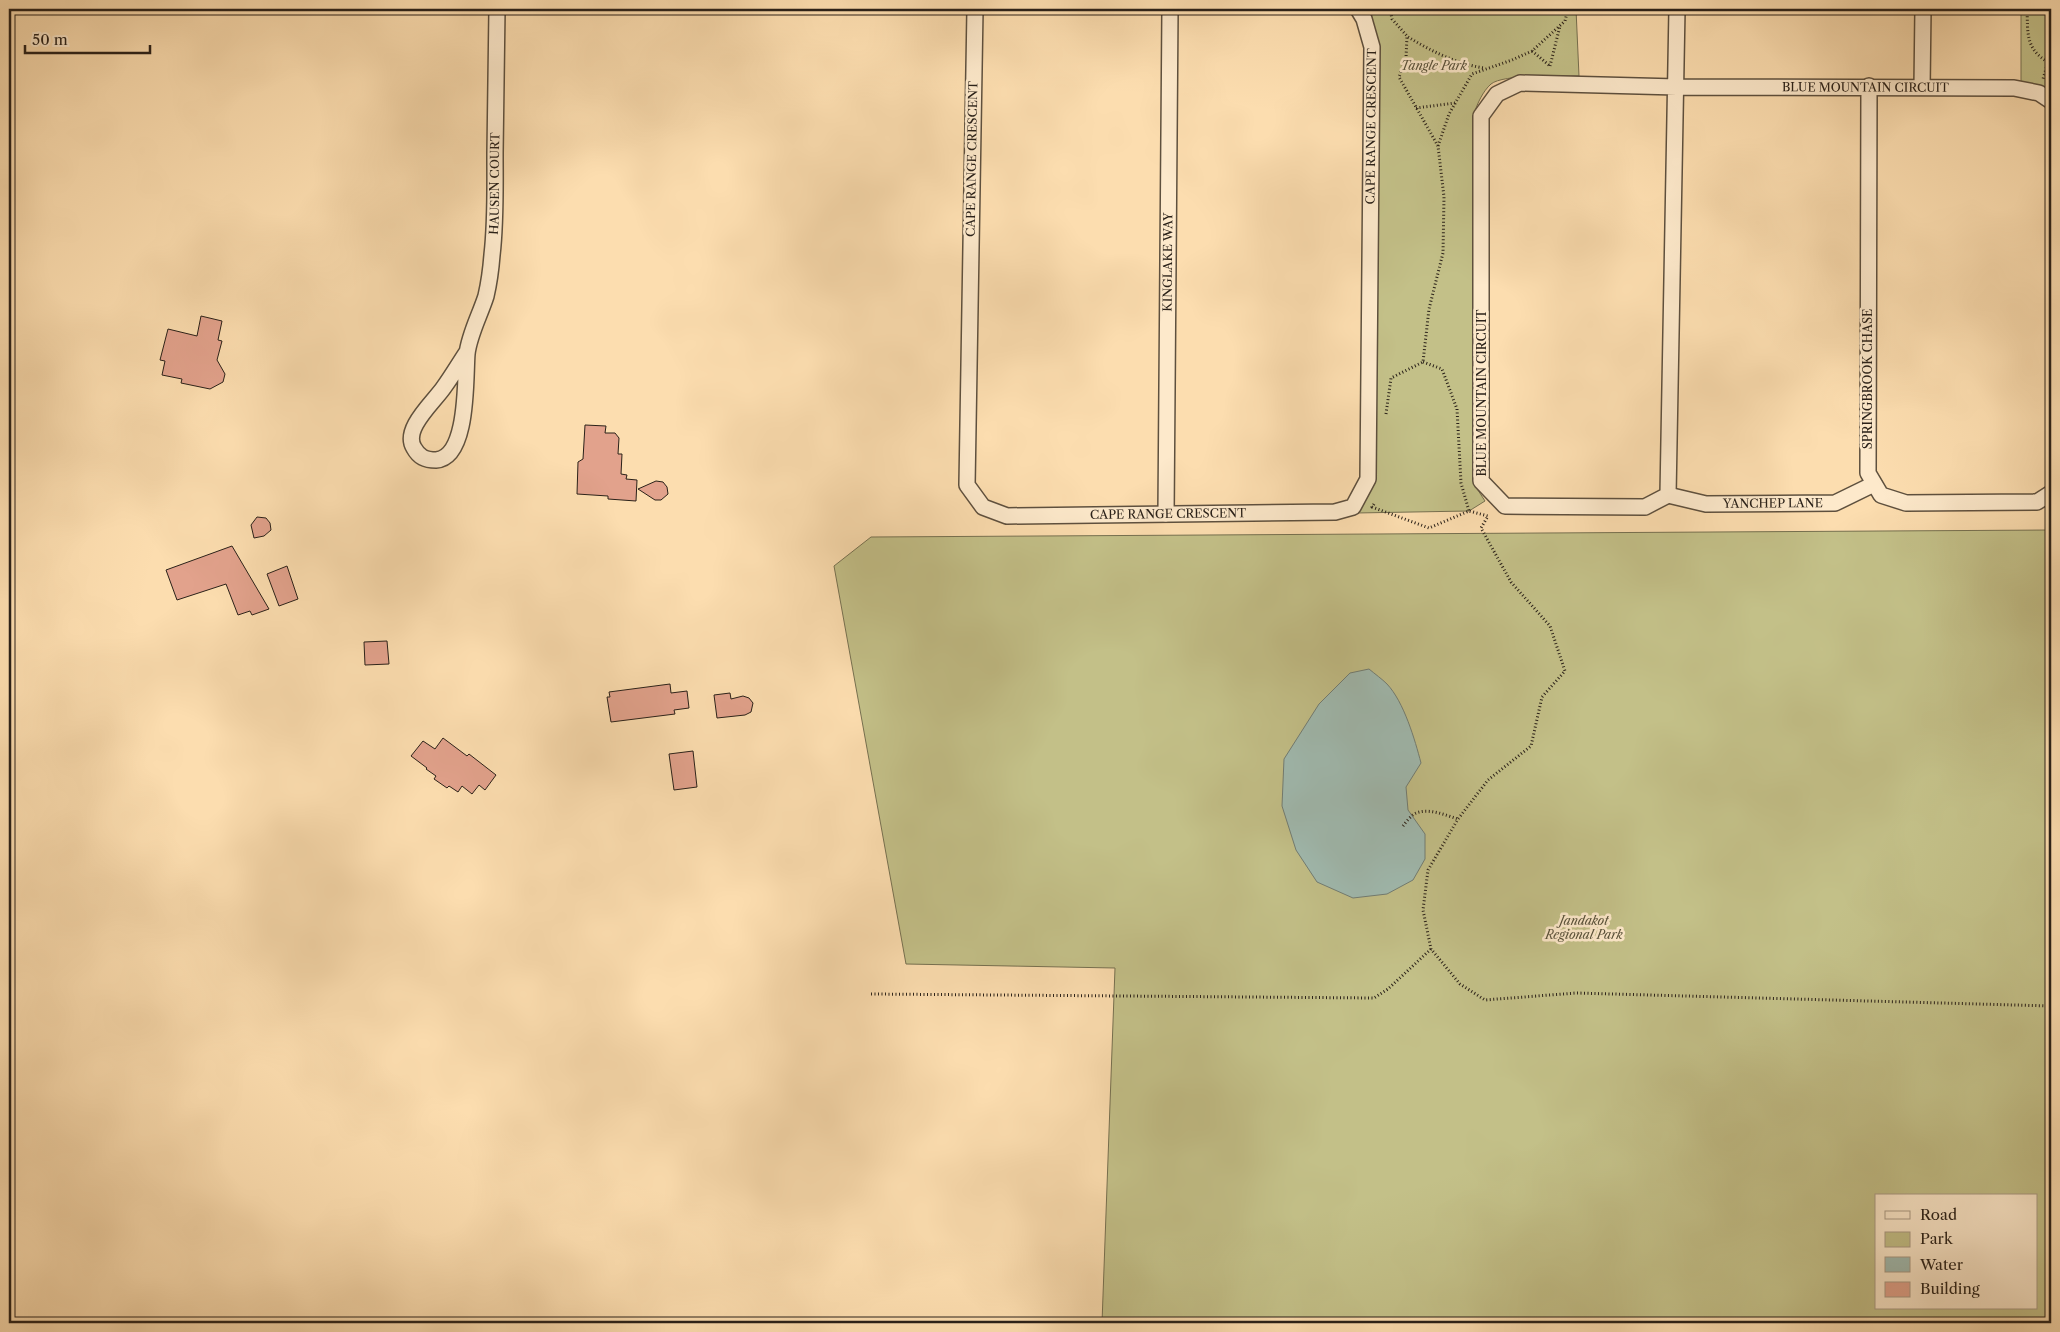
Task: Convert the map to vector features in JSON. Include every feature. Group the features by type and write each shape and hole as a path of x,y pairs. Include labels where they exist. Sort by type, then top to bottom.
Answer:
{"street":[{"name":"HAUSEN COURT","path":"467,352 466,405 456,439 447,455 439,460 428,460 419,456 412,446 412,433 418,419 443,389 467,352 486,295 492,255 495,209 497,9"},
{"name":"CAPE RANGE CRESCENT","path":"975,9 967,486 983,507 1007,516 1335,512 1353,507 1368,479 1372,48 1364,19 1358,9"},
{"name":"KINGLAKE WAY","path":"1166,514 1170,9"},
{"path":"1668,495 1677,9"},
{"path":"1922,87 1923,9"},
{"name":"BLUE MOUNTAIN CIRCUIT","path":"1668,495 1645,507 1505,506 1481,480 1481,116 1497,94 1520,83 1677,87 1869,86 2014,88 2039,93 2051,101"},
{"name":"SPRINGBROOK CHASE","path":"1869,86 1868,473 1874,484"},
{"path":"1874,484 1881,495 1906,503 2037,502 2051,493"},
{"name":"YANCHEP LANE","path":"1668,495 1706,504 1835,503 1874,484"}],"path":[{"path":"1390,9 1392,19 1407,36 1427,49 1466,66 1487,68"},
{"path":"1438,146 1449,114 1472,74 1532,51 1565,21 1568,9"},
{"path":"2027,9 2028,37 2034,52 2050,60 2041,84"},
{"path":"1550,66 1560,25"},
{"path":"1407,36 1406,58 1399,77 1438,146 1444,197 1443,252 1429,310 1423,362"},
{"path":"1532,51 1555,70"},
{"path":"1416,108 1456,103"},
{"path":"1385,418 1392,378 1423,362 1442,369 1457,409 1461,483 1469,511"},
{"path":"1376,498 1372,507 1428,528 1469,511 1488,516 1481,528 1511,582 1550,626 1565,671 1542,697 1531,746 1488,780 1458,819 1428,870 1423,910 1431,949 1460,984 1485,1000 1576,993 2051,1006"},
{"path":"1402,826 1415,814 1425,811 1441,813 1458,819"},
{"path":"871,994 1374,998 1388,989 1431,949"}],"green space":[{"name":"Tangle Park","path":"1362,9 1576,9 1579,76 1533,76 1497,81 1485,90 1474,114 1474,484 1485,501 1469,511 1356,513 1372,480 1376,46"},
{"path":"2021,9 2051,9 2051,94 2021,82"},
{"name":"Jandakot Regional Park","path":"2051,530 2051,1323 1102,1323 1115,968 906,964 834,566 871,537"}],"water":[{"path":"1369,669 1385,682 1399,701 1416,743 1421,763 1406,787 1408,810 1425,834 1425,859 1413,880 1387,894 1353,898 1317,882 1296,850 1282,806 1284,759 1319,704 1350,673"}],"building":[{"path":"201,316 222,321 218,340 222,341 217,360 225,374 223,382 210,389 181,383 182,379 162,375 165,361 160,360 168,329 197,336"},
{"path":"585,425 606,426 605,433 615,433 619,438 618,454 622,454 621,474 627,475 626,479 637,480 636,501 608,499 608,496 577,494 578,462 583,459"},
{"path":"656,481 663,482 667,487 668,494 661,500 655,500 638,489"},
{"path":"257,517 266,518 270,523 271,530 264,536 254,538 251,525"},
{"path":"232,546 269,609 252,615 250,611 238,615 226,584 177,600 166,570"},
{"path":"287,566 298,599 279,606 267,574"},
{"path":"387,641 389,664 365,665 364,642"},
{"path":"670,684 671,693 687,691 689,708 674,710 675,714 611,722 607,697 610,697 609,692"},
{"path":"730,693 731,699 743,696 749,698 753,703 751,712 745,715 717,718 714,695"},
{"path":"443,738 467,756 469,754 496,775 485,790 479,785 472,794 462,786 458,792 449,786 447,788 434,779 436,776 411,756 423,741 435,749"},
{"path":"693,751 697,787 674,790 669,754"}]}
